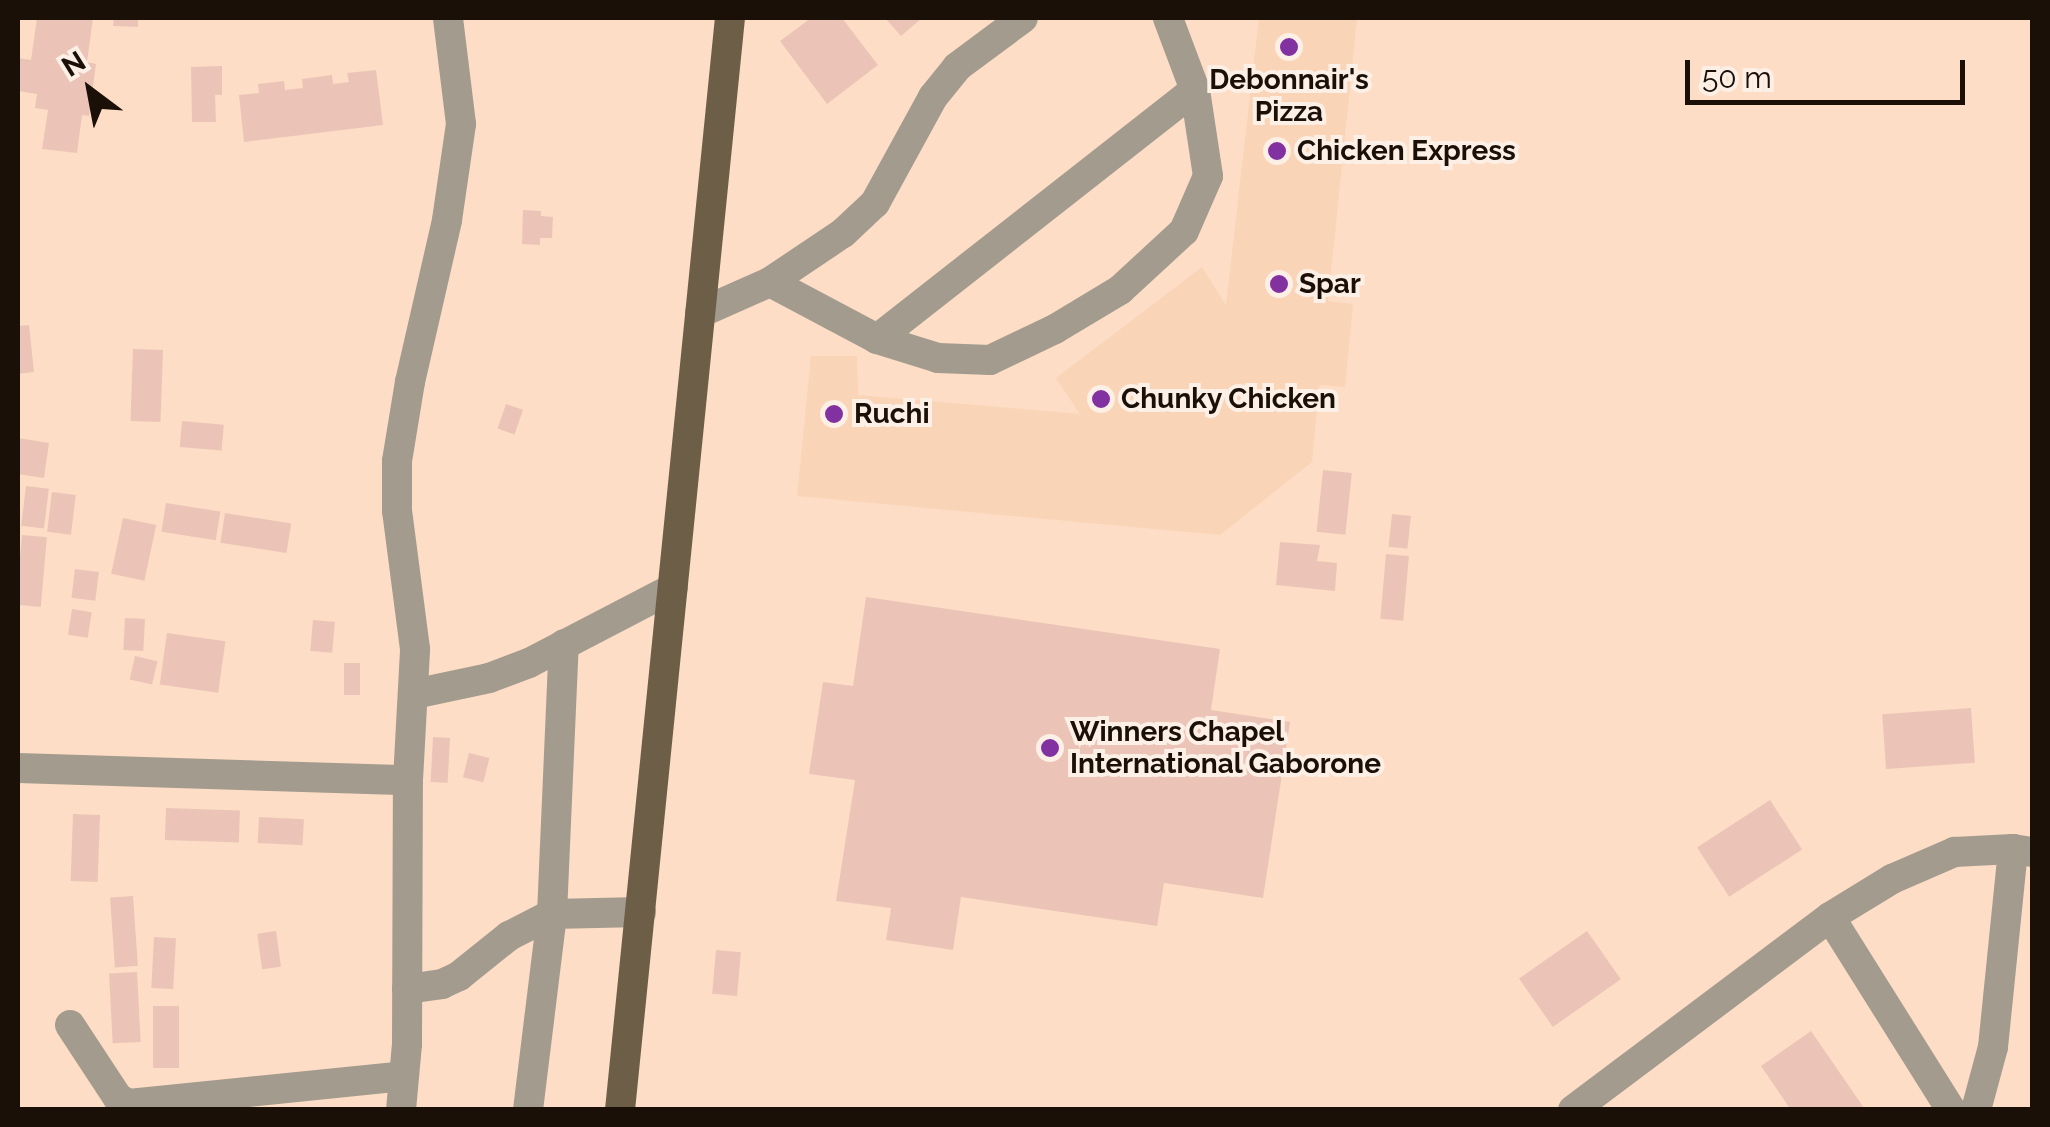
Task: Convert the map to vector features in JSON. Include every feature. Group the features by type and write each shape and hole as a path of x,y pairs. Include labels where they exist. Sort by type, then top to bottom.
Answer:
{"main road":[{"path":"620,1110 730,18"}],"street":[{"path":"401,1110 408,989 408,780 415,649 397,511 397,461 410,382 447,220 461,124 448,18"},
{"path":"700,313 770,282 843,233 874,203 934,97 957,67 1024,18"},
{"path":"770,282 876,340 938,358 990,360 1055,329 1120,290 1184,231 1208,176 1206,136 1168,18"},
{"path":"876,340 1194,90"},
{"path":"414,694 489,678 673,588"},
{"path":"528,1110 552,914 564,644"},
{"path":"18,768 408,780"},
{"path":"1573,1110 1830,918 1921,864 1954,852 2023,850 1993,1047 1976,1110"},
{"path":"408,989 442,984 458,976 509,936 552,914 641,912"},
{"path":"1830,918 1951,1110"},
{"path":"70,1025 118,1098 129,1104 404,1076"}],"shaded area":[{"name":"Spar","path":"1259,18 1357,19 1328,301 1353,304 1345,387 1319,385 1312,462 1220,535 797,496 811,356 857,356 858,395 1080,414 1056,378 1202,267 1226,305"}],"building":[{"path":"37,18 93,18 87,62 96,64 89,116 82,115 77,153 42,149 48,110 35,108 37,94 18,91 18,58 31,60"},
{"path":"114,18 138,18 138,27 113,26"},
{"path":"811,18 842,18 878,65 827,104 780,41"},
{"path":"885,18 922,18 901,36"},
{"path":"222,66 222,95 215,95 216,122 192,122 191,67"},
{"path":"376,70 383,125 244,142 239,95 259,93 258,84 284,81 285,90 303,88 302,79 332,75 333,84 349,82 347,73"},
{"path":"523,210 541,211 541,216 553,217 552,238 540,238 540,245 522,244"},
{"path":"29,325 34,372 18,374 18,326"},
{"path":"133,349 163,350 160,422 130,421"},
{"path":"506,404 523,410 515,434 498,429"},
{"path":"182,421 224,425 222,451 180,447"},
{"path":"18,438 49,443 44,478 18,474"},
{"path":"1323,470 1352,473 1345,535 1317,532"},
{"path":"26,486 49,489 44,529 21,526"},
{"path":"52,492 76,495 71,535 47,532"},
{"path":"166,503 220,512 216,540 161,532"},
{"path":"225,513 291,523 286,553 220,543"},
{"path":"1392,514 1411,516 1407,549 1389,547"},
{"path":"123,518 156,525 144,581 111,574"},
{"path":"22,535 47,537 41,607 18,605"},
{"path":"1280,542 1320,545 1317,561 1337,563 1335,591 1276,585"},
{"path":"1386,554 1409,556 1403,621 1380,619"},
{"path":"75,569 99,572 95,601 71,598"},
{"name":"Winners Chapel International Gaborone","path":"866,597 1220,649 1211,710 1290,722 1263,898 1164,883 1157,926 961,897 953,950 886,940 891,908 836,901 855,780 809,774 823,682 853,686"},
{"path":"72,609 92,612 88,638 68,635"},
{"path":"125,618 145,619 143,651 123,650"},
{"path":"313,620 335,622 332,653 310,651"},
{"path":"167,633 225,641 218,693 160,684"},
{"path":"135,656 157,661 152,685 130,679"},
{"path":"344,663 360,663 360,695 344,695"},
{"path":"1971,708 1975,763 1886,769 1882,714"},
{"path":"433,737 450,738 448,783 431,782"},
{"path":"469,753 489,758 483,782 463,777"},
{"path":"1770,800 1802,849 1729,897 1697,847"},
{"path":"166,808 240,811 239,843 165,840"},
{"path":"73,814 100,815 98,882 71,881"},
{"path":"259,817 304,819 303,845 258,843"},
{"path":"133,896 138,966 115,967 110,898"},
{"path":"276,931 281,967 262,969 257,934"},
{"path":"1587,931 1621,979 1553,1027 1519,979"},
{"path":"154,937 176,938 173,989 151,988"},
{"path":"716,950 741,952 737,996 712,994"},
{"path":"137,972 141,1042 113,1043 109,973"},
{"path":"153,1006 179,1006 179,1068 153,1068"},
{"path":"1811,1031 1862,1110 1791,1110 1761,1066"}],"place":[{"name":"Debonnair's Pizza","path":"1289,47"},
{"name":"Chicken Express","path":"1277,151"},
{"name":"Spar","path":"1279,284"},
{"name":"Chunky Chicken","path":"1101,399"},
{"name":"Ruchi","path":"834,414"},
{"name":"Winners Chapel International Gaborone","path":"1050,748"}]}
